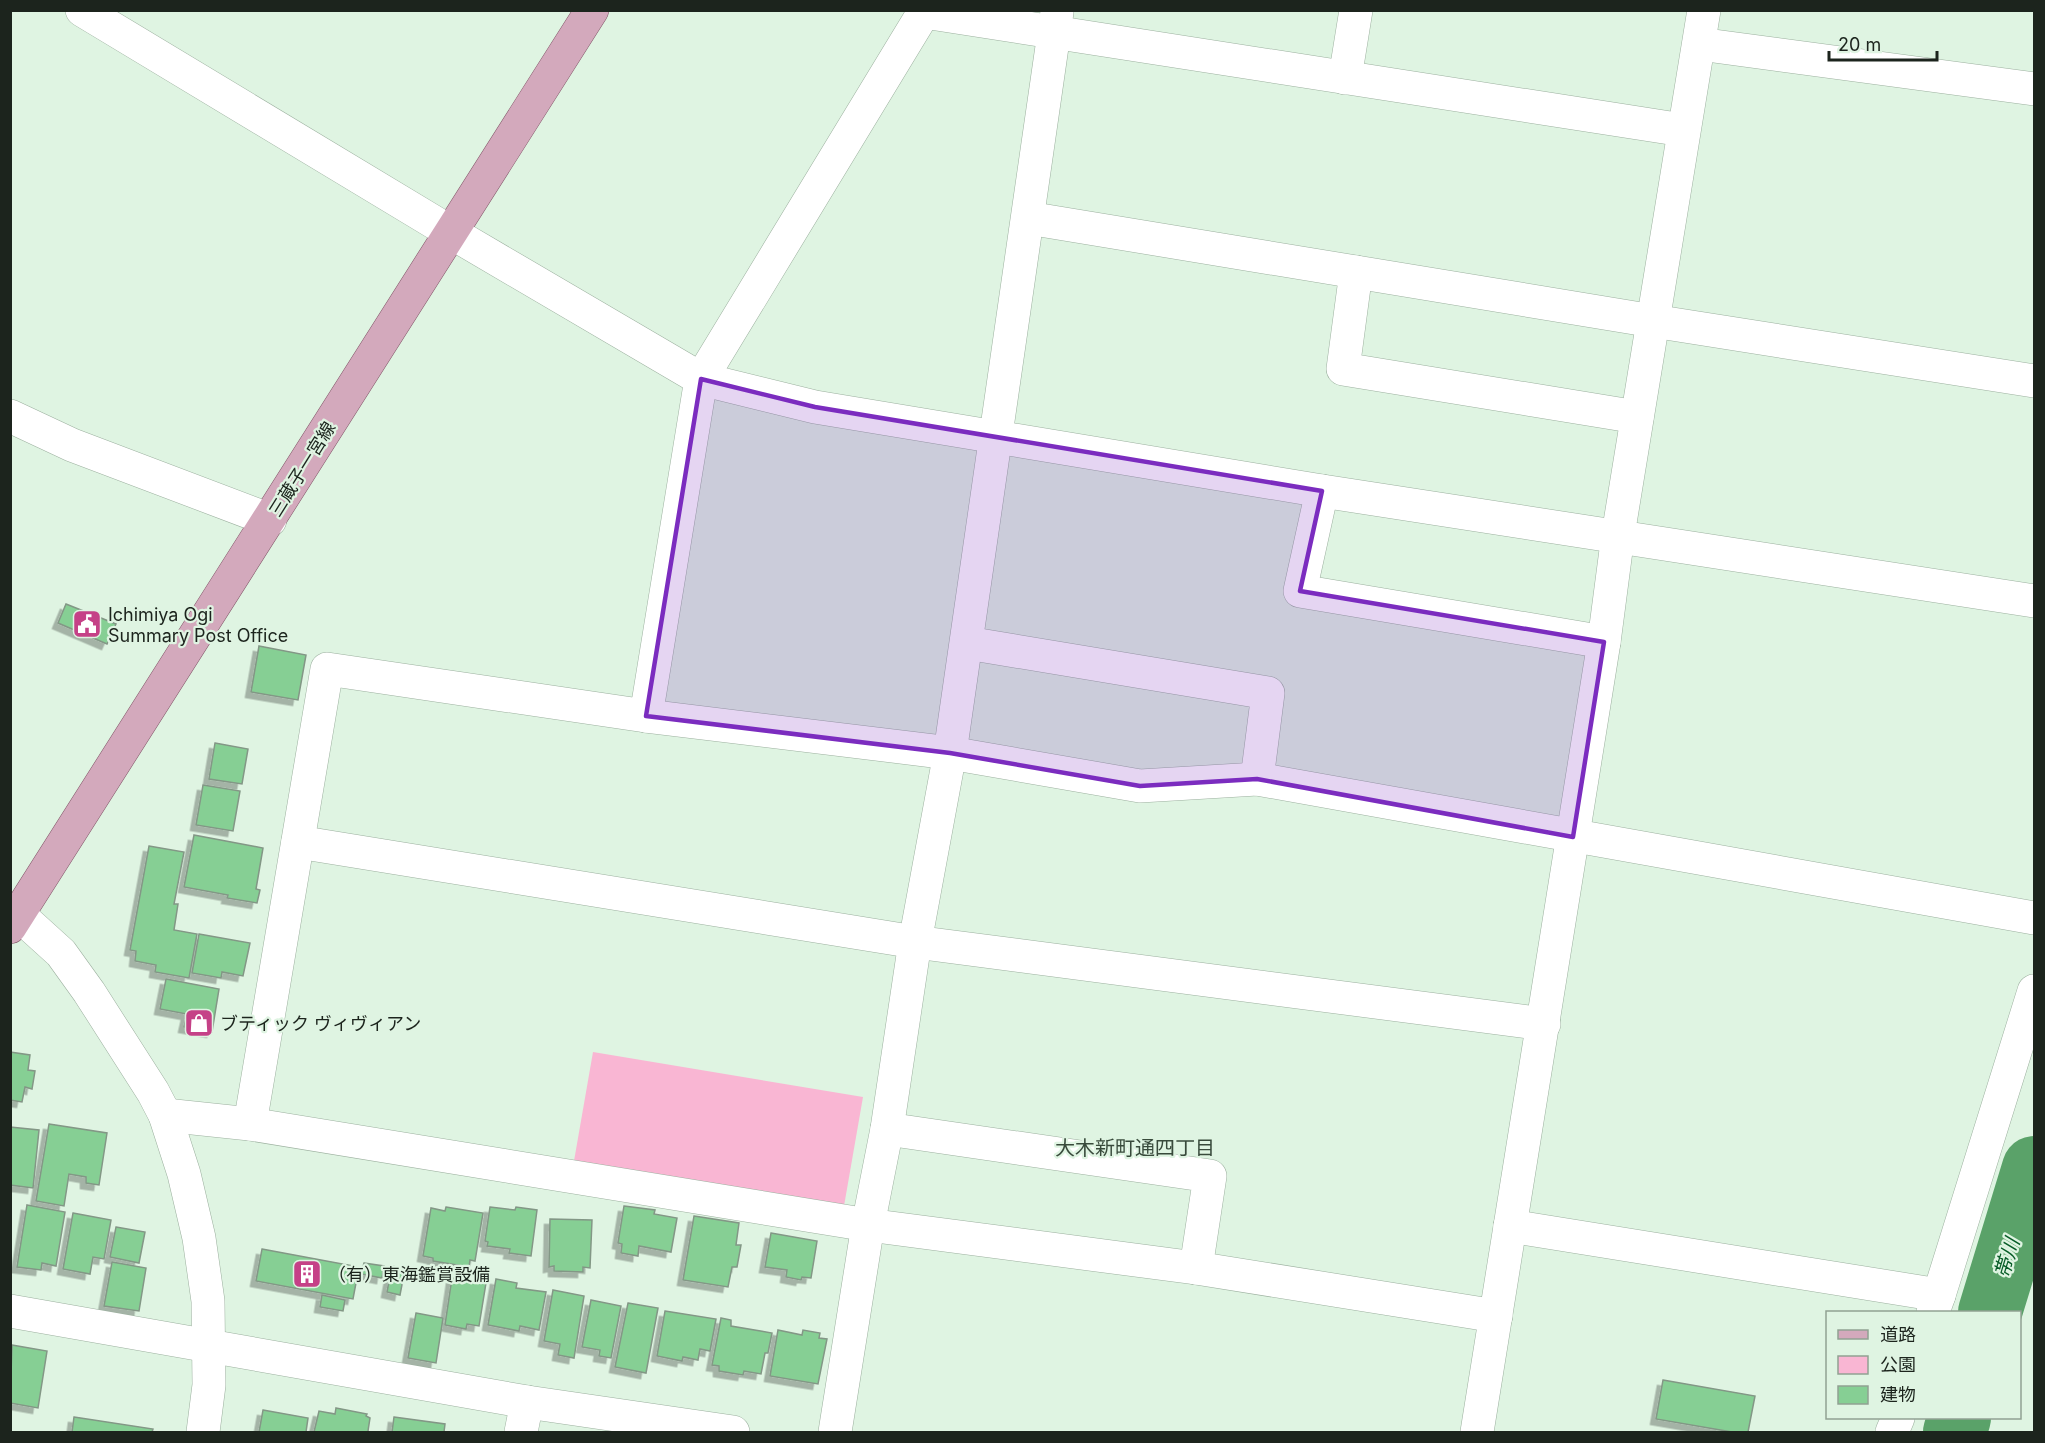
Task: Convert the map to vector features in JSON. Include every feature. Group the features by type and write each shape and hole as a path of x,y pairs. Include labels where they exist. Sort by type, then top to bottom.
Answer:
{"main road":[{"name":"三蔵子一宮線","path":"14,921 592,10"}],"street":[{"path":"82,10 452,233 701,378 815,407 1322,491 2034,601"},
{"path":"1345,78 1356,10"},
{"path":"1477,1432 1544,1024 1604,642 1618,535 1704,10"},
{"path":"646,716 701,378 924,12 1056,22 1345,78 1683,130"},
{"path":"835,1432 868,1225 887,1129 915,942 950,753 1056,22"},
{"path":"1699,44 2034,89"},
{"path":"1028,218 2034,381"},
{"path":"1356,272 1343,369 1637,417"},
{"path":"10,416 72,445 270,520"},
{"path":"1322,491 1300,591 1604,642"},
{"path":"967,643 1268,693 1257,779"},
{"path":"250,1125 327,669 646,716 950,753 1140,786 1257,779 2034,918"},
{"path":"298,842 915,942 1544,1024"},
{"path":"14,921 62,952 153,1092 165,1115 184,1174 199,1238 208,1301 209,1385 203,1432"},
{"path":"1510,1226 1936,1304 2034,991"},
{"path":"165,1115 250,1125 868,1225 1196,1268 1496,1316"},
{"path":"887,1129 1210,1176 1196,1268"},
{"path":"10,1311 210,1347 524,1417 733,1432"}],"highlighted area":[{"path":"701,379 815,407 1322,491 1300,591 1604,642 1573,837 1257,779 1140,786 950,753 646,716"}],"green space":[{"path":"593,1052 863,1097 844,1206 574,1161"}],"building":[{"path":"66,604 116,624 107,644 58,623"},
{"path":"259,646 306,655 298,700 251,692"},
{"path":"215,743 248,749 242,784 209,779"},
{"path":"203,785 240,791 233,831 196,825"},
{"path":"194,835 263,848 256,889 260,890 257,903 184,887"},
{"path":"149,846 184,852 174,904 178,904 174,930 197,934 189,978 155,972 156,965 135,961 136,951 130,950"},
{"path":"199,934 250,943 243,976 222,972 221,978 192,973"},
{"path":"166,979 219,989 212,1032 184,1027 187,1014 160,1009"},
{"path":"10,1052 30,1055 28,1070 35,1071 32,1089 25,1087 22,1102 10,1100"},
{"path":"49,1124 107,1133 99,1185 86,1183 86,1177 69,1174 64,1206 36,1201"},
{"path":"10,1127 39,1130 33,1188 10,1185"},
{"path":"27,1205 65,1212 56,1266 42,1263 41,1270 17,1267"},
{"path":"624,1206 655,1210 654,1214 677,1218 671,1252 639,1246 638,1256 621,1253 622,1244 618,1243"},
{"path":"446,1207 483,1213 475,1261 470,1260 469,1267 433,1261 433,1258 423,1256 431,1208 445,1211"},
{"path":"490,1207 537,1210 531,1256 509,1253 510,1249 487,1246 488,1242 485,1241"},
{"path":"73,1213 111,1220 104,1259 93,1257 90,1274 63,1269"},
{"path":"694,1216 739,1223 736,1245 741,1245 737,1267 732,1267 728,1287 683,1280"},
{"path":"550,1219 592,1220 590,1268 583,1267 583,1272 554,1271 554,1266 549,1267"},
{"path":"116,1227 145,1232 139,1263 110,1257"},
{"path":"771,1233 817,1241 811,1278 802,1277 801,1280 786,1277 787,1270 765,1267"},
{"name":"（有）東海鑑賞設備","path":"262,1249 359,1267 353,1299 256,1281"},
{"path":"112,1262 146,1268 139,1311 104,1306"},
{"path":"364,1263 384,1266 382,1278 361,1274"},
{"path":"392,1266 405,1269 400,1295 387,1292"},
{"path":"452,1278 486,1283 479,1326 467,1324 466,1329 445,1325"},
{"path":"496,1279 517,1283 516,1288 546,1292 539,1330 520,1326 519,1331 488,1325"},
{"path":"553,1290 584,1296 574,1358 558,1355 560,1344 544,1341"},
{"path":"322,1295 345,1300 343,1311 320,1307"},
{"path":"591,1300 621,1306 611,1358 599,1356 600,1350 582,1347"},
{"path":"628,1303 658,1308 646,1373 615,1367"},
{"path":"665,1311 716,1319 710,1351 700,1349 698,1360 683,1357 682,1361 657,1356"},
{"path":"416,1313 443,1318 436,1363 408,1358"},
{"path":"721,1318 731,1320 731,1326 772,1333 761,1374 744,1371 743,1375 719,1371 719,1366 712,1365"},
{"path":"778,1330 802,1335 803,1330 820,1333 819,1338 827,1339 818,1384 770,1376"},
{"path":"12,1345 47,1351 38,1408 10,1403"},
{"path":"1663,1380 1755,1396 1748,1432 1732,1432 1656,1419"},
{"path":"336,1408 367,1414 366,1416 370,1418 369,1432 314,1432 319,1411 335,1414"},
{"path":"263,1410 308,1418 306,1432 259,1432"},
{"path":"74,1417 153,1429 152,1432 72,1432"},
{"path":"394,1417 445,1424 444,1432 392,1432"}],"waterway":[{"name":"帯川","path":"1990,1311 2034,1168"},
{"name":"帯川","path":"1955,1432 1959,1419"}],"place":[{"name":"Ichimiya Ogi Summary Post Office","path":"87,624"},
{"name":"ブティック ヴィヴィアン","path":"199,1023"},
{"name":"（有）東海鑑賞設備","path":"307,1274"}],"district":[{"name":"大木新町通四丁目","path":"1135,1148"}]}
